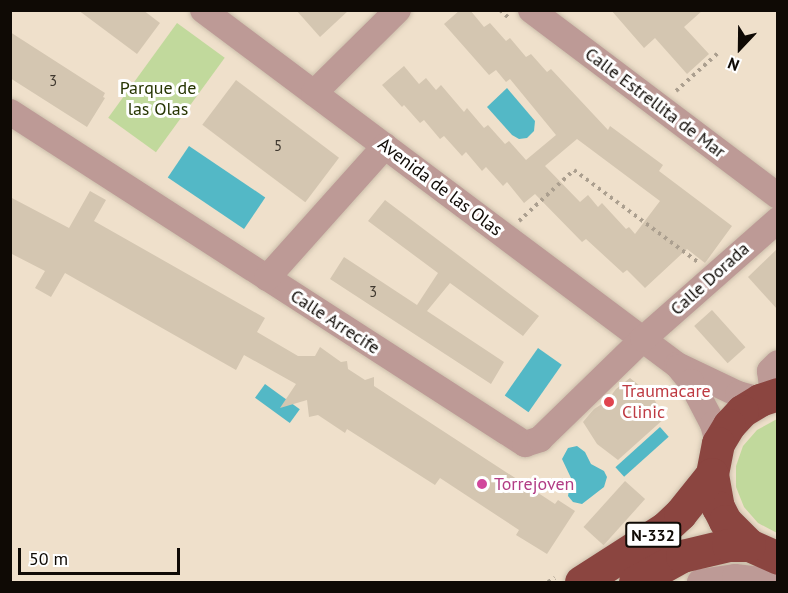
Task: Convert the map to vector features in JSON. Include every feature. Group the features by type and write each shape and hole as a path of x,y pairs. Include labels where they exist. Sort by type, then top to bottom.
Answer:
{"highway":[{"name":"N-332","path":"570,579 665,528 687,506 715,458 729,425 742,411 770,396"},
{"name":"N-332","path":"715,458 718,507 736,534 763,552"},
{"name":"N-332","path":"635,582 682,556 720,546 763,552"}],"street":[{"name":"Avenida de las Olas","path":"203,10 676,365 691,382 713,424 715,458"},
{"path":"314,93 398,10"},
{"name":"Calle Estrellita de Mar","path":"525,18 777,196"},
{"name":"Calle Arrecife","path":"10,112 525,444 540,439 643,339"},
{"path":"267,278 385,146"},
{"name":"Calle Dorada","path":"643,339 777,220"},
{"path":"770,396 770,371 777,363"},
{"name":"Avenida de las Olas","path":"676,365 738,394 770,396"},
{"path":"700,582 735,577 777,582"}],"path":[{"path":"500,10 525,18"},
{"path":"674,93 718,53"},
{"path":"501,233 521,219 574,170 704,267"},
{"path":"548,582 570,579"}],"green space":[{"name":"Parque de las Olas","path":"177,23 225,58 156,152 108,118"},
{"path":"777,419 777,533 758,523 744,507 736,487 736,466 743,446 757,430"}],"water":[{"path":"507,88 535,121 534,131 527,138 519,139 512,135 487,107"},
{"path":"189,146 265,197 244,229 168,178"},
{"path":"538,348 562,365 528,412 505,396"},
{"path":"265,384 300,409 290,423 255,398"},
{"path":"660,427 669,437 624,477 615,467"},
{"path":"577,446 585,452 591,464 604,471 607,477 604,487 582,504 573,502 568,496 571,478 562,459 568,448"}],"building":[{"path":"78,10 143,10 160,23 137,54"},
{"path":"296,10 349,10 320,37"},
{"path":"460,10 470,10 484,27 490,23 506,41 510,38 526,57 531,54 547,72 551,69 608,130 610,126 663,165 659,171 732,226 705,263 687,249 645,288 627,270 623,273 586,239 582,242 535,194 524,203 507,182 503,186 486,167 482,171 466,152 462,156 444,136 440,139 424,120 420,123 404,105 402,107 382,85 404,66 419,84 426,78 436,90 441,85 464,112 467,108 484,128 488,125 505,144 509,141 526,160 556,135 510,79 506,82 496,70 489,75 444,24","holes":["577,139 660,201 635,234 629,227 626,229 602,203 598,207 588,195 580,202 545,166"]},
{"path":"611,10 703,10 684,27 709,54 687,74 655,38 644,48"},
{"path":"10,32 105,93 103,97 105,98 87,127 10,78"},
{"path":"236,80 339,158 305,202 202,125"},
{"path":"90,191 106,200 94,221 265,318 257,332 298,356 315,356 320,347 341,362 347,361 348,369 365,380 374,377 374,386 555,504 558,500 575,511 547,554 516,535 519,530 440,478 435,485 347,429 345,433 318,415 309,417 307,400 280,408 296,384 244,355 236,370 65,273 51,297 35,288 45,271 10,253 10,197 69,228"},
{"path":"385,200 539,316 523,336 450,283 427,311 504,362 491,384 330,279 344,257 417,305 438,273 368,221"},
{"path":"777,249 777,309 748,277"},
{"path":"712,310 745,347 728,363 694,326"},
{"path":"630,378 651,395 666,417 618,460 597,444 583,422 594,409 602,404 604,398 610,397"},
{"path":"625,481 645,499 604,545 584,527"}],"place":[{"name":"Traumacare Clinic","path":"609,402"},
{"name":"Torrejoven","path":"482,484"}]}
